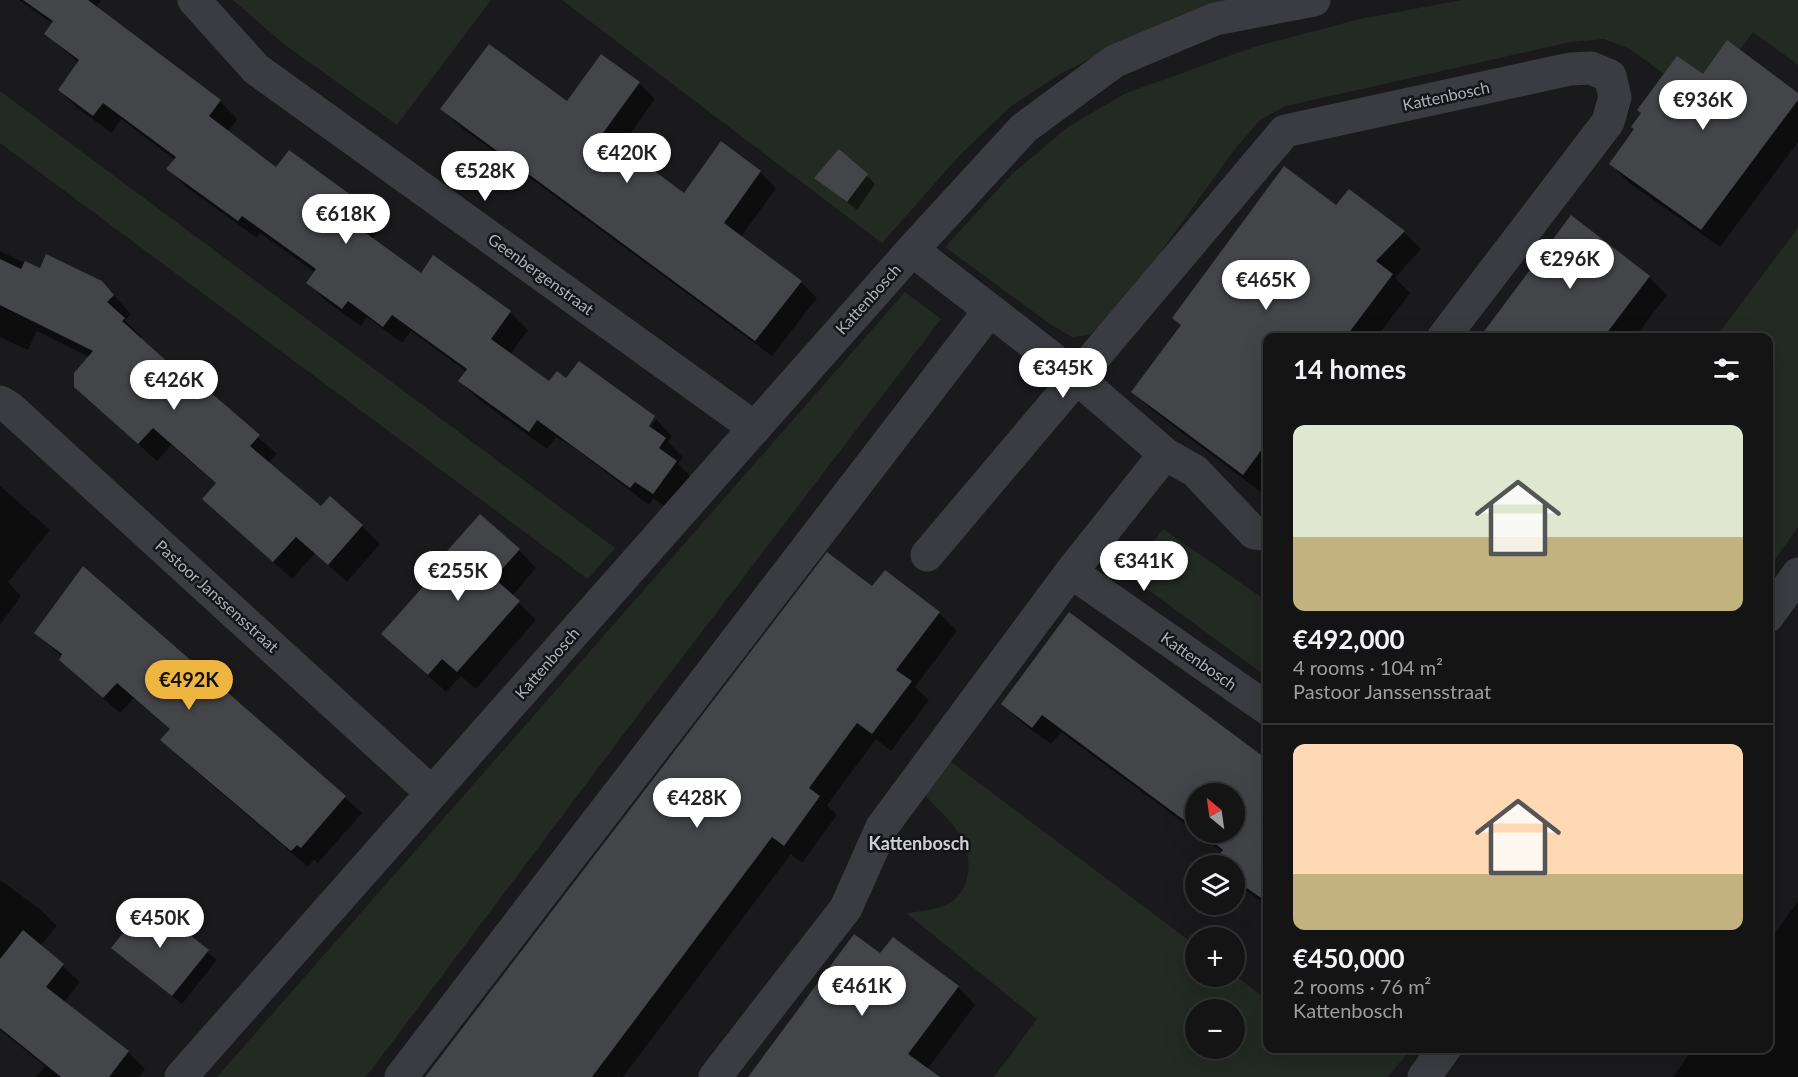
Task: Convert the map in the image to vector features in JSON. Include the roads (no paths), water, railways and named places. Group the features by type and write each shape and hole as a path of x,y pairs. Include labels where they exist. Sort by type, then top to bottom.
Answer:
{"street":[{"name":"Geenbergenstraat","path":"194,0 256,69 755,428"},
{"name":"Kattenbosch","path":"182,1077 912,250 1024,128 1115,61 1215,19 1314,0"},
{"name":"Kattenbosch","path":"927,555 1285,131 1570,69 1591,68 1610,76 1615,97 1608,122 1447,333"},
{"name":"Kattenbosch","path":"912,250 1076,377 1165,454 1195,471 1254,533 1263,534"},
{"path":"401,1077 990,310"},
{"name":"Pastoor Janssensstraat","path":"0,402 10,408 432,793"},
{"path":"715,1077 846,908 882,827 1071,572 1165,454"},
{"name":"Kattenbosch","path":"1071,572 1263,706"},
{"path":"1773,608 1798,574"},
{"path":"1424,1077 1441,1053"}],"district":[{"name":"Kattenbosch","path":"919,844"}]}
